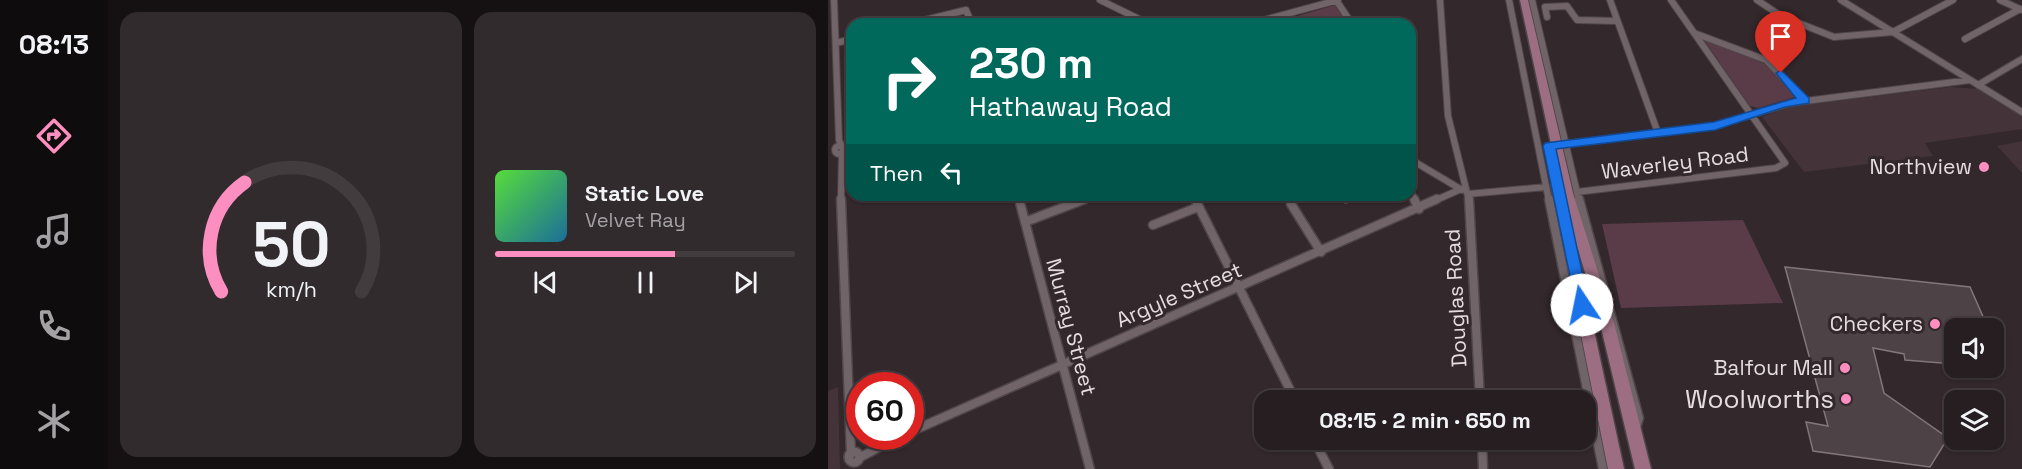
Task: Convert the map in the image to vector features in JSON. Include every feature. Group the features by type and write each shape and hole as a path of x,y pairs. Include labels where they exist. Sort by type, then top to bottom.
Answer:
{"main road":[{"path":"1518,0 1557,145 1616,469"},
{"path":"1524,0 1567,193 1607,323 1643,469"}],"street":[{"path":"834,0 837,151 854,460 872,450"},
{"path":"1100,0 1136,18"},
{"path":"1271,18 1337,0 1348,18"},
{"name":"Douglas Road","path":"1440,0 1448,116 1464,192 1479,390"},
{"path":"1509,0 1603,469"},
{"path":"1532,0 1557,145 1577,192 1640,418 1635,433"},
{"path":"1610,0 1658,133"},
{"path":"1671,0 1751,116"},
{"path":"1757,0 1781,16 1834,37 1893,32 1953,0"},
{"path":"1841,0 2022,112"},
{"path":"2001,0 2021,10"},
{"path":"1547,17 1545,7 1567,6 1577,20 1617,21"},
{"path":"1965,39 2021,10"},
{"path":"932,18 958,11 968,11 970,18"},
{"path":"1694,33 1766,60 1805,100"},
{"path":"836,43 846,40"},
{"path":"1978,85 2022,59"},
{"path":"1557,145 1715,126 1784,104 1805,100 1970,80"},
{"name":"Waverley Road","path":"1577,192 1776,168 1784,165 1784,159 1751,116"},
{"path":"1416,163 1464,192 1546,187"},
{"name":"Argyle Street","path":"924,426 1419,209 1464,192"},
{"name":"Murray Street","path":"1020,201 1090,469"},
{"path":"1025,222 1080,201"},
{"path":"1196,201 1290,390"},
{"path":"1415,201 1419,209"},
{"path":"1291,204 1321,252"},
{"path":"1153,225 1198,207"},
{"path":"1319,450 1329,469"},
{"path":"1483,450 1484,469"}],"shaded area":[{"path":"1335,5 1343,18 1291,18"},
{"path":"1704,40 1766,64 1795,97 1758,108 1750,106"},
{"path":"1950,87 1979,89 2022,115 2022,129 1925,143 1933,156 1804,172 1762,117 1788,107"},
{"path":"2022,141 2022,173 1997,146"},
{"path":"1743,220 1783,303 1621,308 1602,224"},
{"path":"838,387 840,469 828,469 828,391"}],"building":[{"name":"Balfour Mall","path":"1785,267 1970,287 1984,318 1944,318 1944,363 1905,360 1904,354 1873,348 1884,393 1944,435 1944,444 1930,467 1813,451 1806,422 1828,426"}],"place":[{"name":"Northview","path":"1984,167"},
{"name":"Checkers","path":"1935,324"},
{"name":"Balfour Mall","path":"1845,368"},
{"name":"Woolworths","path":"1846,399"}],"route":[{"path":"1582,305 1549,146 1715,126 1784,104 1805,100 1781,73"}]}
